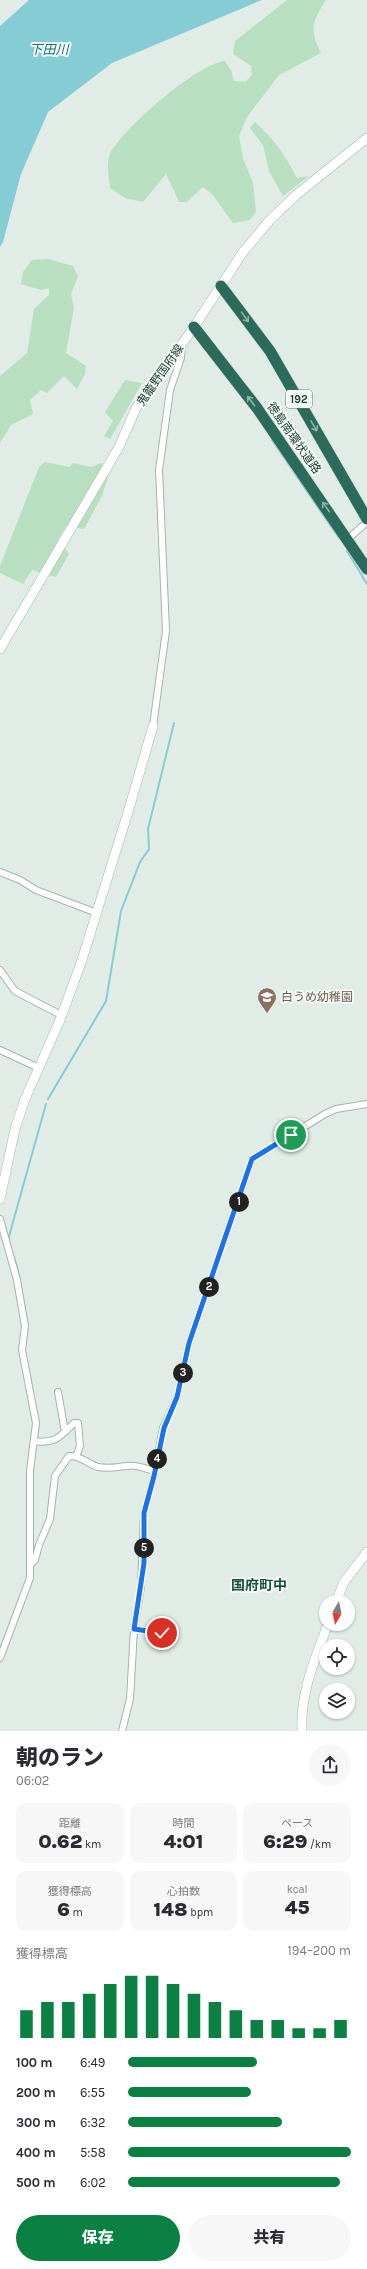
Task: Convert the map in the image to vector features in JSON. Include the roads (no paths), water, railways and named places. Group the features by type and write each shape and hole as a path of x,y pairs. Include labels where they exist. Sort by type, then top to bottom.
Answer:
{"highway":[{"name":"徳島南環状道路","path":"221,286 270,351 367,520"},
{"name":"徳島南環状道路","path":"194,327 257,408 348,539 367,569"}],"street":[{"name":"鬼籠野国府線","path":"0,649 119,447 136,408 194,327 243,252 268,221 296,195 367,138"},
{"path":"0,1199 15,1129 38,1068 62,1015 97,913 153,726 166,631 159,470 170,390 181,358 182,344"},
{"path":"348,539 367,520"},
{"path":"0,872 20,880 36,890 97,913"},
{"path":"0,970 15,991 62,1015"},
{"path":"0,1050 38,1068"},
{"path":"122,1731 130,1700 134,1629 144,1563 144,1513 164,1428 177,1397 189,1343 252,1159 336,1108 367,1104"},
{"path":"0,1219 17,1280 25,1326 22,1350 36,1414 30,1471 30,1565 27,1588 0,1658"},
{"path":"58,1392 65,1432"},
{"path":"34,1441 50,1443 74,1423 78,1423 80,1446 76,1457"},
{"path":"30,1565 35,1560 39,1544 50,1519 55,1476 65,1459 69,1456 76,1457 95,1466 105,1468 127,1466 155,1471"},
{"path":"339,1595 344,1582 367,1552"},
{"path":"134,1629 162,1633"},
{"path":"302,1731 302,1712 307,1684 326,1631"}],"water":[{"name":"下田川","path":"29,0 262,0 112,63 48,112 21,174 3,242 0,247 0,26"}],"waterway":[{"path":"272,440 339,538"},
{"path":"347,551 367,584"},
{"path":"48,1099 106,1001 121,911 140,862 149,849 148,829 174,723"},
{"path":"8,1240 46,1104"},
{"path":"14,1257 27,1321"}],"place":[{"name":"白うめ幼稚園","path":"267,1014"}],"district":[{"name":"国府町中","path":"259,1585"}]}
